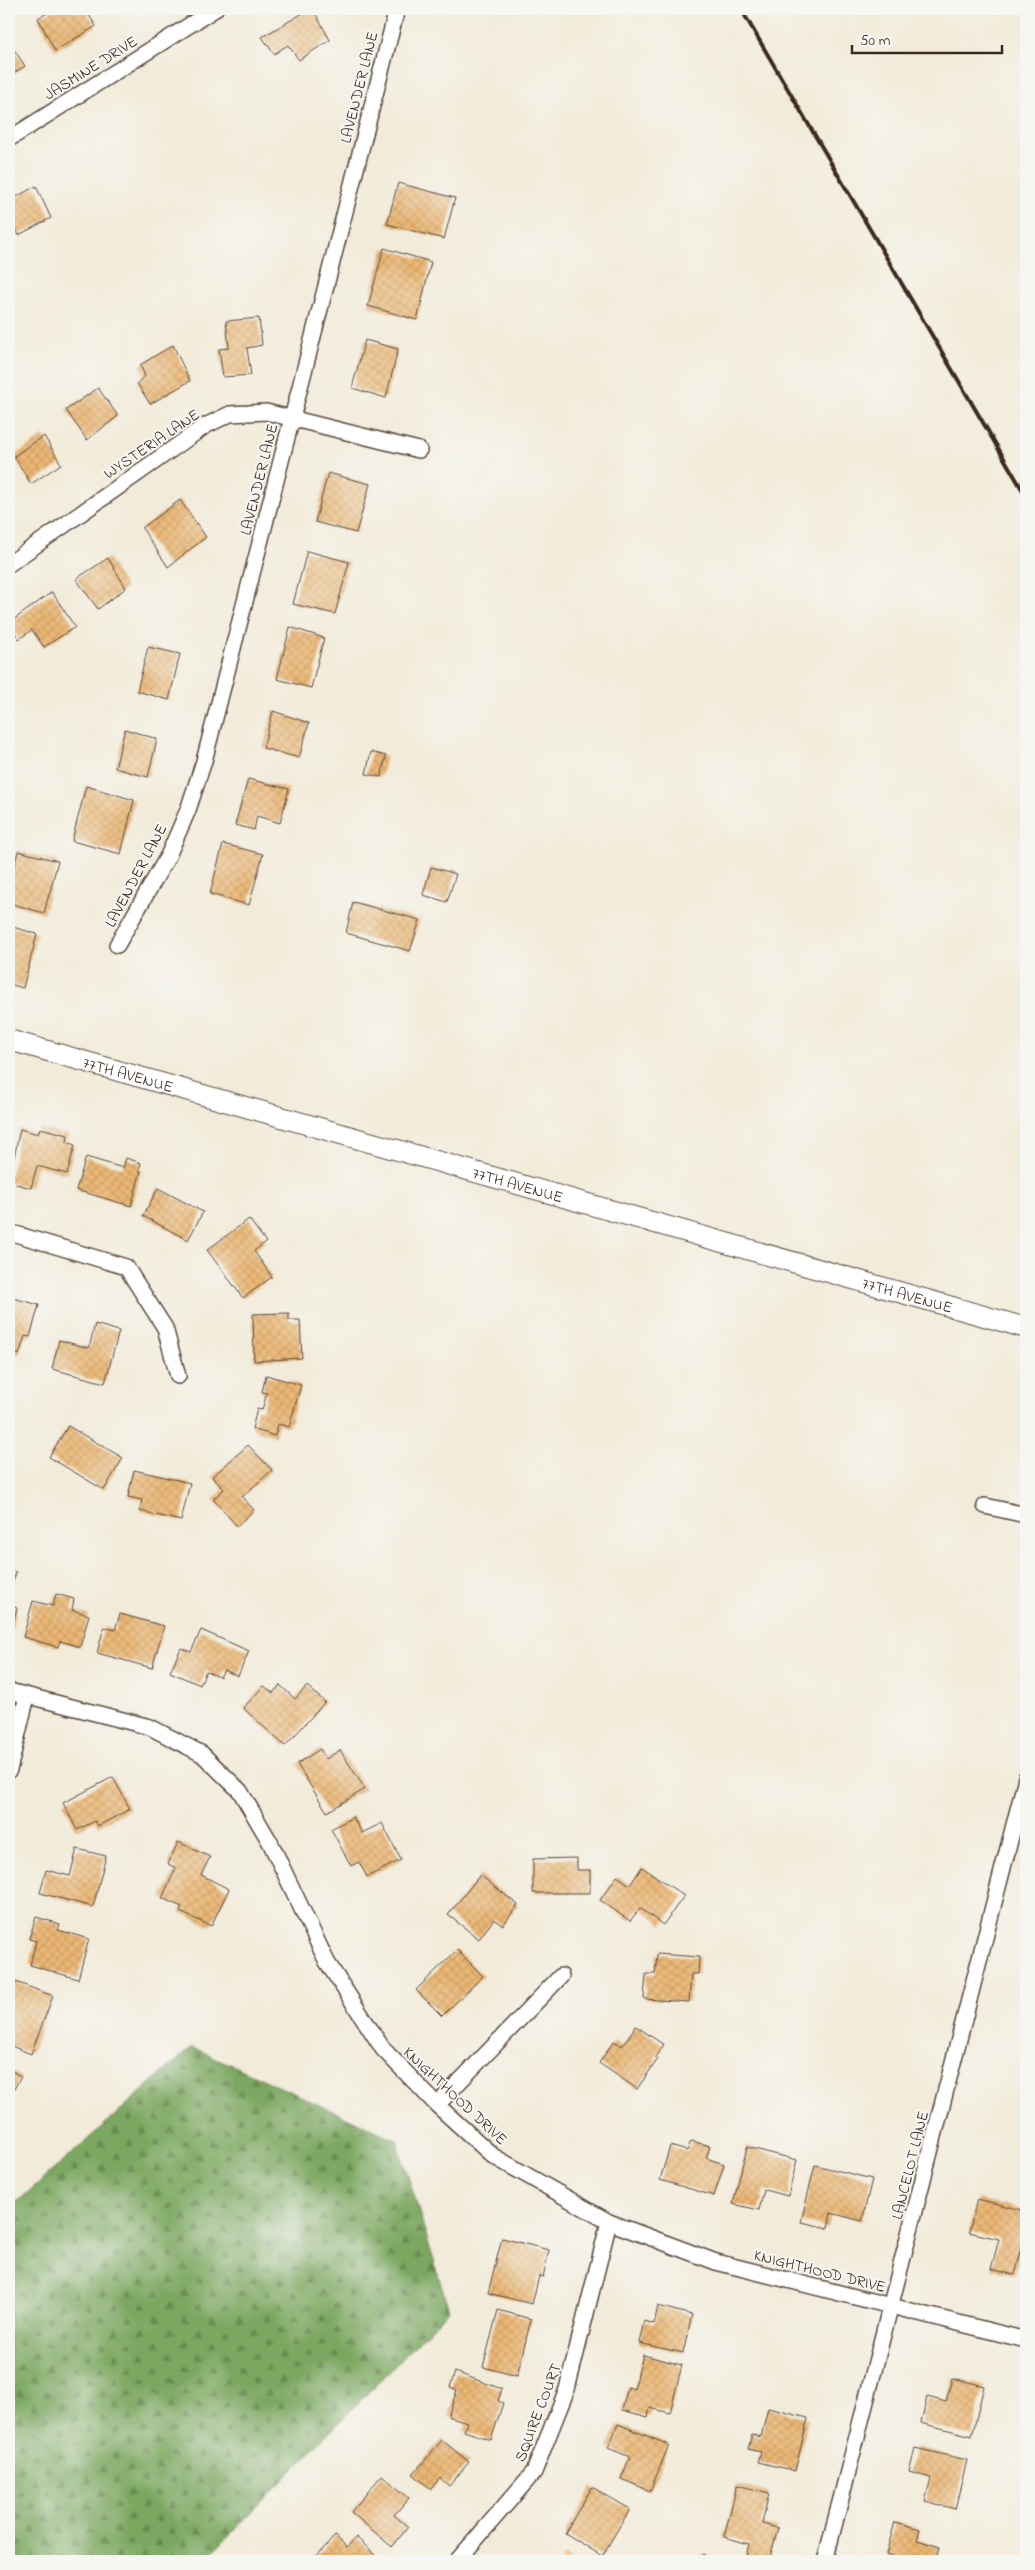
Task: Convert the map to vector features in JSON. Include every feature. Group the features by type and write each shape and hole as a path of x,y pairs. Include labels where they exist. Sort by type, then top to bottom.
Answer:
{"street":[{"name":"JASMINE DRIVE","path":"9,139 215,9"},
{"name":"LAVENDER LANE","path":"117,945 168,856 194,794 207,752 397,9"},
{"name":"WYSTERIA LANE","path":"9,564 204,426 230,414 266,412 419,450"},
{"name":"77TH AVENUE","path":"9,1040 1026,1328"},
{"path":"9,1232 126,1267 165,1328 178,1376"},
{"path":"985,1506 1026,1514"},
{"name":"KNIGHTHOOD DRIVE","path":"9,1692 150,1727 202,1754 240,1791 270,1842 327,1962 383,2049 437,2105 493,2156 609,2222 716,2262 1026,2340"},
{"path":"9,1770 27,1696"},
{"name":"LANCELOT LANE","path":"825,2561 1026,1778"},
{"path":"437,2105 561,1976"},
{"name":"SQUIRE COURT","path":"457,2561 534,2472 568,2389 609,2222"}],"green space":[{"path":"192,2047 397,2140 449,2310 204,2561 9,2561 9,2209"}],"building":[{"path":"55,9 85,9 96,26 55,51 38,18"},
{"path":"313,9 330,40 299,60 288,45 274,54 262,37"},
{"path":"9,42 25,66 9,76"},
{"path":"398,183 455,198 444,239 387,224"},
{"path":"36,186 51,218 19,235 9,219 9,201"},
{"path":"384,248 431,262 417,320 368,306"},
{"path":"259,318 262,345 247,348 251,375 223,377 219,349 229,348 226,321"},
{"path":"365,340 398,349 386,398 352,388"},
{"path":"173,345 190,381 150,404 137,383 145,376 140,365"},
{"path":"98,388 118,416 87,440 66,410"},
{"path":"44,436 61,464 31,484 14,456"},
{"path":"328,473 370,484 356,533 315,522"},
{"path":"180,500 206,537 168,567 142,528"},
{"path":"307,551 349,562 335,614 293,604"},
{"path":"108,558 126,588 98,609 76,579"},
{"path":"52,592 75,627 44,647 32,630 19,639 9,623"},
{"path":"290,627 324,638 311,688 277,679"},
{"path":"148,647 180,654 169,700 137,691"},
{"path":"273,711 309,723 299,758 263,748"},
{"path":"125,729 157,739 148,777 115,768"},
{"path":"371,752 386,756 381,777 366,774"},
{"path":"248,779 289,789 280,823 257,816 254,830 235,825"},
{"path":"86,786 134,800 121,854 72,841"},
{"path":"223,844 263,854 249,905 210,894"},
{"path":"18,851 58,861 44,913 9,903 9,888"},
{"path":"431,867 456,874 447,902 423,895"},
{"path":"353,902 420,920 410,951 346,933"},
{"path":"9,926 37,934 23,988 9,984"},
{"path":"40,1128 68,1135 67,1142 75,1145 67,1174 37,1166 31,1188 9,1182 20,1129 38,1134"},
{"path":"86,1157 123,1168 126,1158 141,1163 139,1170 141,1171 131,1206 76,1190"},
{"path":"158,1188 203,1212 188,1240 143,1216"},
{"path":"249,1219 266,1242 254,1251 272,1277 243,1298 207,1250"},
{"path":"9,1297 39,1305 30,1337 25,1336 19,1355 9,1351"},
{"path":"289,1313 289,1320 300,1320 302,1358 254,1361 253,1314"},
{"path":"95,1324 119,1331 105,1383 52,1369 59,1340 89,1348"},
{"path":"266,1375 301,1385 289,1427 278,1424 275,1436 252,1429 257,1409 262,1410 267,1393 262,1392"},
{"path":"68,1426 123,1458 104,1490 49,1457"},
{"path":"248,1445 272,1470 242,1497 254,1510 237,1526 213,1499 224,1489 212,1477"},
{"path":"134,1470 190,1483 181,1521 140,1511 142,1500 128,1497"},
{"path":"9,1570 16,1572 9,1596"},
{"path":"56,1594 74,1599 72,1610 89,1615 80,1647 60,1641 58,1647 23,1637 33,1601 53,1606"},
{"path":"9,1605 17,1608 11,1632 9,1632"},
{"path":"120,1614 164,1626 152,1668 97,1653 104,1627 115,1630"},
{"path":"201,1630 249,1651 238,1676 224,1670 220,1677 206,1671 200,1685 170,1672 181,1648 191,1652"},
{"path":"280,1685 295,1699 307,1686 325,1702 285,1746 243,1708 264,1686 273,1693"},
{"path":"320,1749 326,1759 340,1750 365,1789 327,1812 297,1764"},
{"path":"113,1777 130,1809 98,1826 95,1821 77,1830 63,1803"},
{"path":"353,1817 362,1833 382,1823 401,1860 367,1877 359,1862 351,1866 331,1829"},
{"path":"178,1842 210,1857 201,1875 229,1889 211,1926 180,1912 182,1907 162,1898 176,1868 168,1864"},
{"path":"77,1849 106,1856 93,1907 40,1893 46,1870 70,1876"},
{"path":"577,1858 577,1870 590,1870 590,1893 533,1893 533,1859"},
{"path":"642,1867 684,1896 663,1925 640,1908 630,1921 600,1900 617,1876 630,1885"},
{"path":"480,1875 518,1905 503,1925 494,1919 479,1939 448,1915"},
{"path":"36,1917 60,1924 58,1930 89,1939 78,1979 30,1965 36,1941 29,1939"},
{"path":"457,1950 483,1976 442,2016 416,1990"},
{"path":"657,1954 699,1957 698,1974 691,1974 689,2002 644,1999 646,1974 655,1974"},
{"path":"16,1982 53,1996 31,2054 9,2045 9,2000"},
{"path":"636,2026 664,2045 655,2057 658,2059 637,2089 599,2063 614,2041 622,2046"},
{"path":"9,2069 21,2077 9,2097"},
{"path":"691,2141 710,2146 706,2158 724,2164 714,2196 660,2180 670,2146 687,2151"},
{"path":"747,2147 797,2160 788,2196 764,2190 759,2210 733,2204"},
{"path":"815,2165 872,2179 862,2221 831,2213 828,2228 801,2222"},
{"path":"977,2199 1026,2211 1026,2231 1015,2275 991,2269 999,2239 969,2232"},
{"path":"502,2238 549,2250 543,2277 539,2276 532,2304 488,2293"},
{"path":"658,2306 692,2315 683,2353 639,2343 644,2321 654,2324"},
{"path":"498,2310 531,2319 517,2376 483,2367"},
{"path":"643,2355 682,2365 670,2413 650,2408 648,2417 622,2410 628,2387 634,2389"},
{"path":"455,2372 502,2389 498,2401 503,2403 491,2440 464,2431 467,2422 448,2416 457,2390 450,2387"},
{"path":"952,2378 984,2386 972,2436 921,2423 927,2397 946,2402"},
{"path":"768,2408 808,2418 795,2471 758,2462 761,2452 748,2449 752,2435 761,2437"},
{"path":"618,2424 669,2445 650,2491 621,2479 630,2457 608,2448"},
{"path":"442,2440 469,2462 449,2486 440,2478 431,2489 413,2474"},
{"path":"915,2448 967,2460 955,2509 925,2501 931,2478 909,2472"},
{"path":"382,2475 409,2498 394,2515 408,2527 392,2547 351,2512"},
{"path":"737,2485 769,2493 762,2524 778,2528 769,2561 746,2555 749,2544 724,2537"},
{"path":"592,2487 630,2509 602,2556 565,2533"},
{"path":"895,2522 920,2529 917,2540 940,2547 936,2561 892,2561 894,2557 886,2554"},
{"path":"335,2536 347,2547 356,2537 379,2558 377,2561 312,2561"},
{"path":"703,2554 712,2561 697,2561"},
{"path":"565,2556 571,2561 560,2561"}],"railway":[{"path":"741,9 1026,496"}]}
